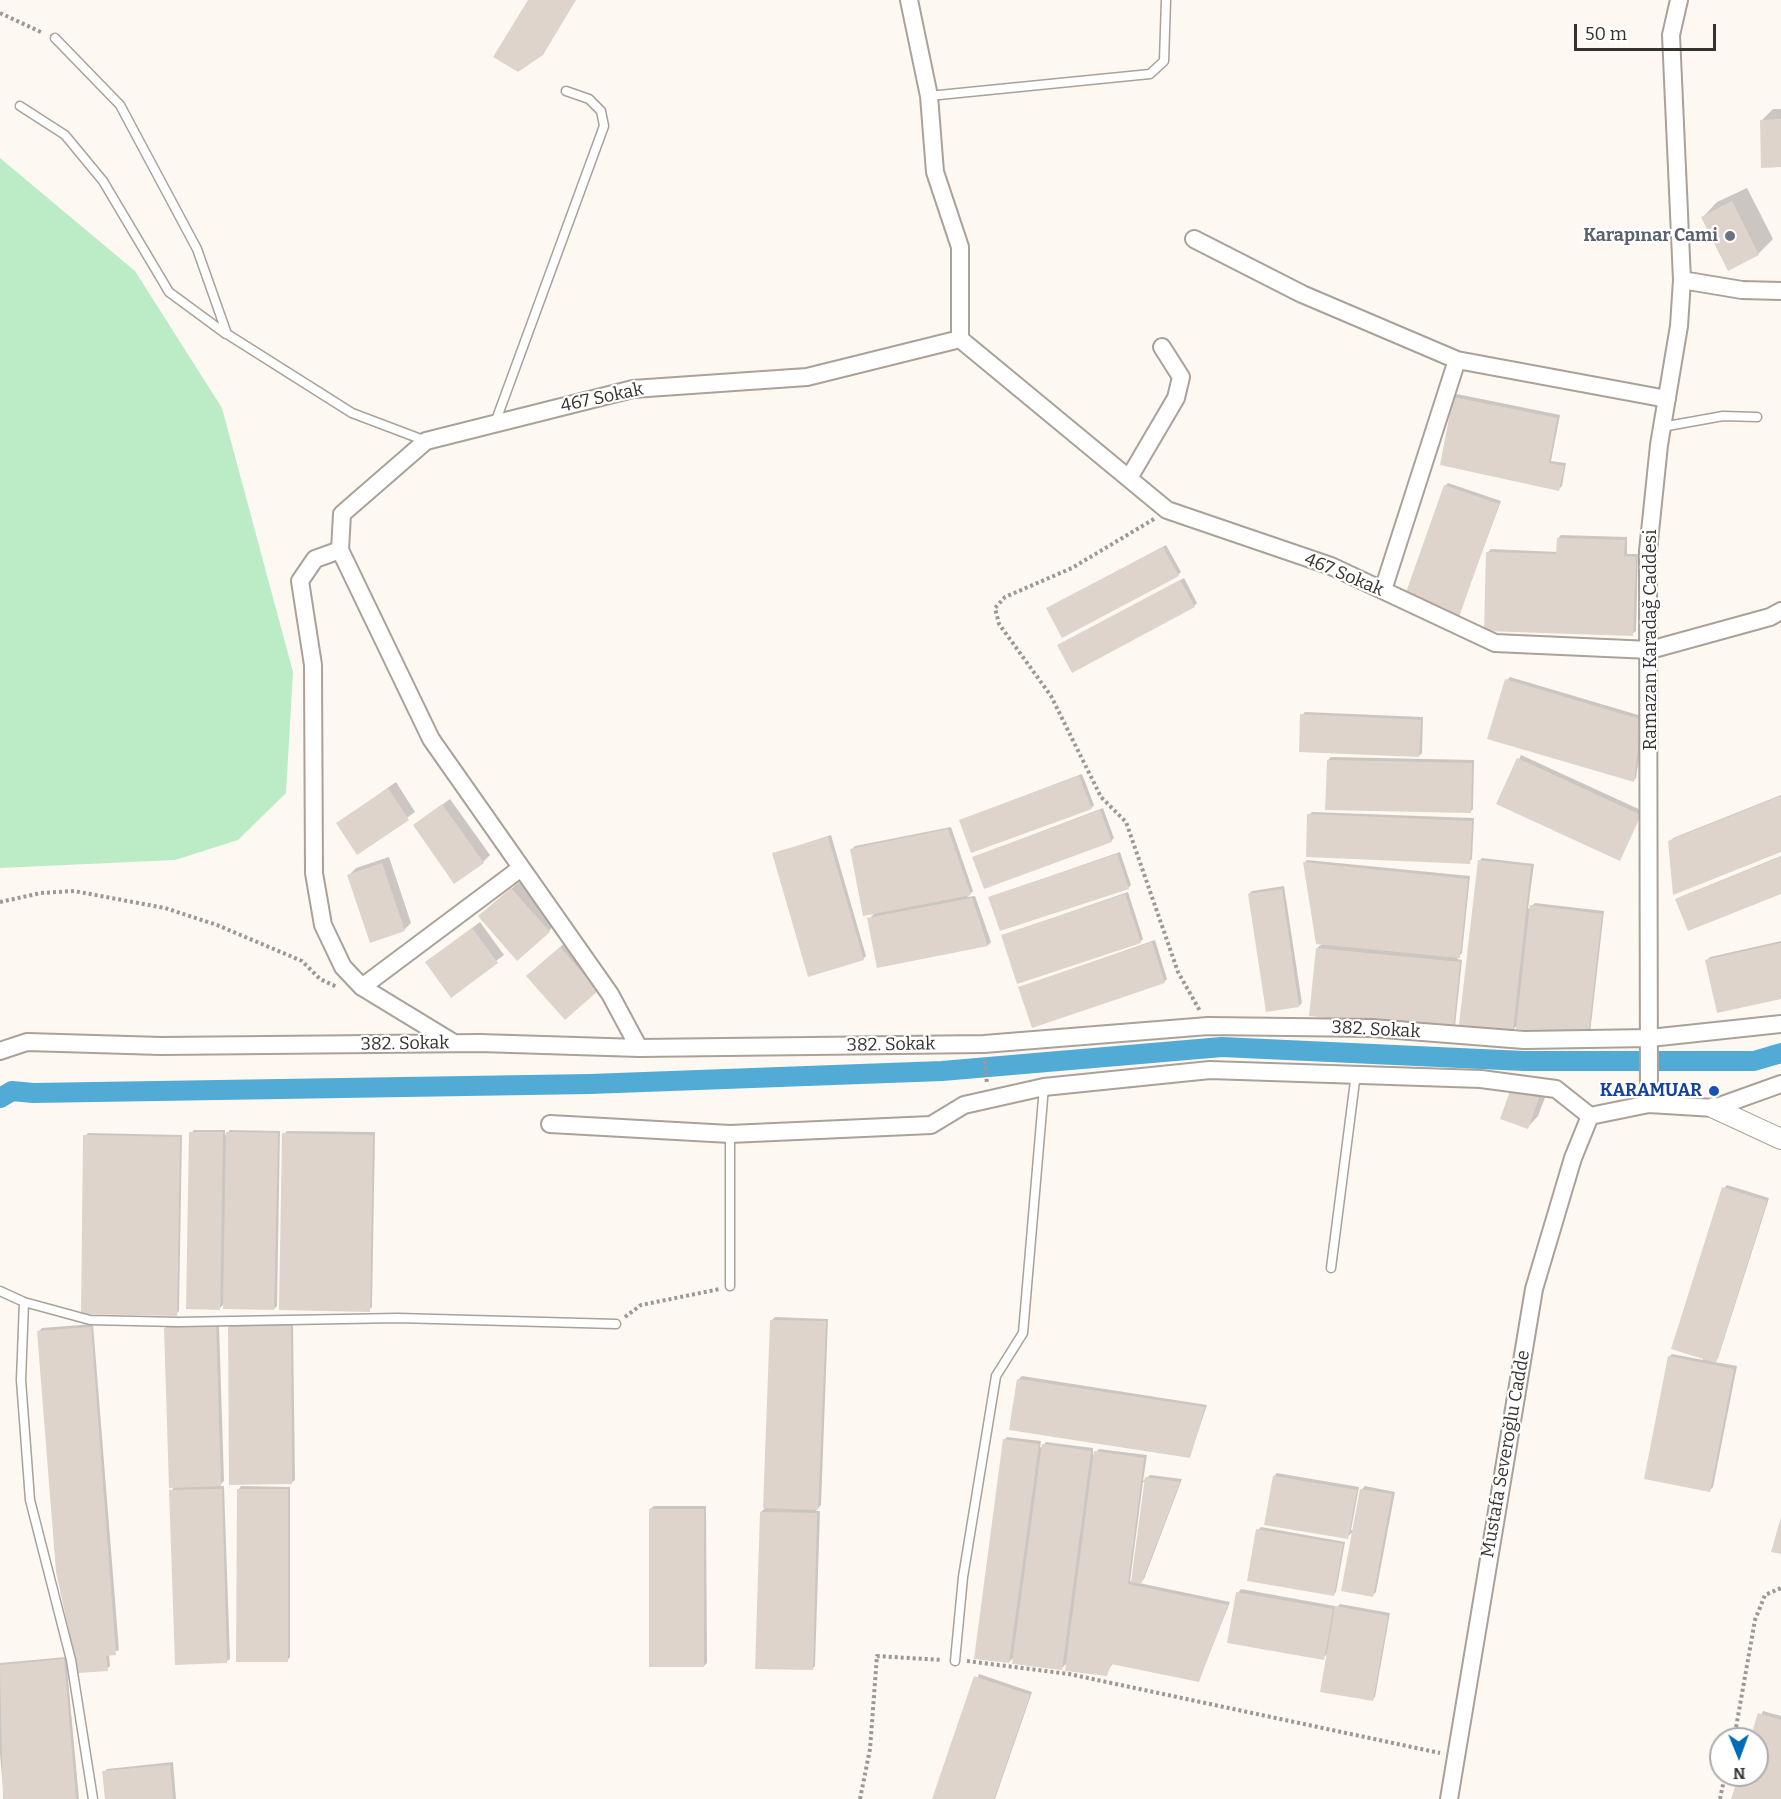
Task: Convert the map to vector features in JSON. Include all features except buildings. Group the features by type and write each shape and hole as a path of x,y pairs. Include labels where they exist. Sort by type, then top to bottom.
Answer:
{"street":[{"path":"909,0 929,96 934,171 960,247 960,339"},
{"name":"Ramazan Karadağ Caddesi","path":"1649,1104 1650,650 1648,552 1662,427 1679,326 1682,280 1671,34 1679,0"},
{"path":"1194,239 1302,294 1457,360 1667,399"},
{"path":"1682,280 1742,290 1781,291"},
{"name":"467 Sokak","path":"340,550 342,514 426,441 633,388 807,377 960,339 1167,510 1331,566 1495,643 1650,650 1770,617 1781,611"},
{"path":"1129,478 1176,398 1181,377 1161,347"},
{"path":"1383,590 1457,360"},
{"path":"456,1044 362,987 344,967 323,925 314,873 313,665 300,581 315,559 340,550 431,739 610,994 639,1048"},
{"path":"362,987 521,868"},
{"name":"382. Sokak","path":"0,1051 27,1042 161,1046 456,1044 639,1048 1030,1042 1208,1026 1372,1028 1524,1040 1650,1038 1781,1024"},
{"path":"550,1124 730,1134 931,1125 964,1105 1044,1087 1210,1070 1481,1079 1556,1089 1590,1116 1649,1104 1714,1108 1781,1139"},
{"path":"1714,1108 1781,1084"},
{"name":"Mustafa Severoğlu Cadde","path":"1449,1799 1534,1289 1573,1158 1590,1116"}],"lane":[{"path":"929,96 1150,74 1164,61 1166,0"},
{"path":"55,38 120,105 197,249 227,334"},
{"path":"495,424 604,126 601,111 589,99 566,91"},
{"path":"20,106 65,135 103,181 169,292 227,334 352,413 426,441"},
{"path":"1662,427 1723,416 1757,417"},
{"path":"1331,1268 1356,1074"},
{"path":"955,1660 963,1577 996,1376 1023,1333 1044,1087"},
{"path":"730,1134 730,1286"},
{"path":"0,1291 24,1302 90,1320 178,1322 398,1318 616,1324"},
{"path":"24,1302 21,1380 30,1500 71,1660 93,1799"}],"path":[{"path":"0,13 55,38"},
{"path":"1167,510 1072,568 1005,597 995,608 999,624 1051,696 1101,797 1126,822 1178,972 1208,1026"},
{"path":"0,903 41,893 74,891 165,908 217,925 302,961 320,980 338,987 362,987"},
{"path":"984,1050 988,1084"},
{"path":"616,1324 641,1305 690,1297 730,1286"},
{"path":"1736,1727 1755,1620 1765,1595 1781,1588"},
{"path":"860,1799 870,1749 877,1656 955,1660 1069,1674 1455,1756"}],"green space":[{"path":"0,158 135,271 222,408 293,672 286,793 238,840 175,860 0,868"}],"waterway":[{"path":"0,1098 12,1091 33,1093 590,1084 942,1071 1222,1047 1524,1061 1754,1061 1781,1053"}],"place":[{"name":"Karapınar Cami","path":"1730,236"},
{"name":"KARAMUAR","path":"1714,1091"}]}
